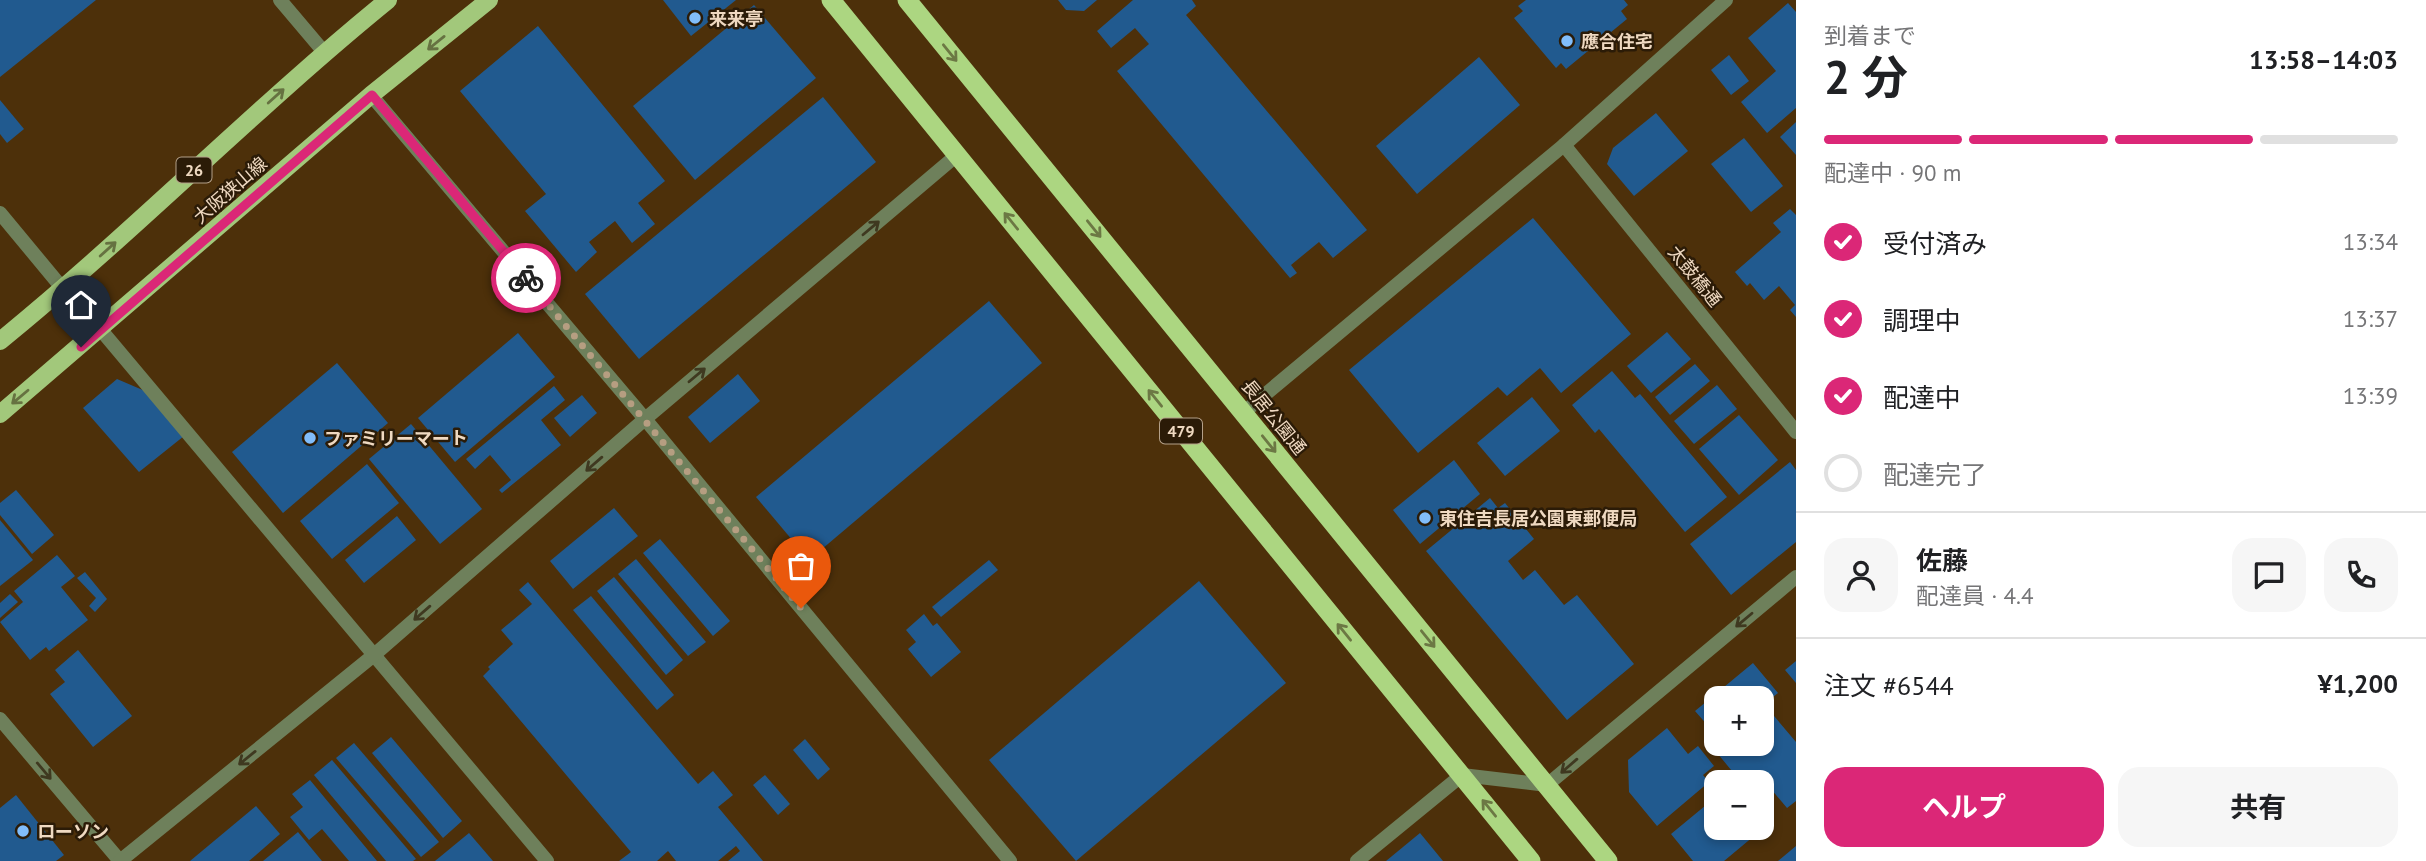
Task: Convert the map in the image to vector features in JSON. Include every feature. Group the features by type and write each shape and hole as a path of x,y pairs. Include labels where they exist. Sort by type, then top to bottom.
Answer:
{"highway":[{"name":"479","path":"831,0 1531,861"},
{"name":"長居公園通","path":"907,0 1608,861"}],"main road":[{"name":"26","path":"0,341 63,289 324,52 388,0"},
{"name":"大阪狭山線","path":"0,414 372,95 489,0"}],"street":[{"path":"280,0 324,52"},
{"path":"1243,413 1564,145 1726,0"},
{"path":"372,95 645,419 1010,861"},
{"name":"太鼓橋通","path":"1564,145 1796,432"},
{"path":"0,719 120,861 374,655 645,419 957,155"},
{"path":"0,213 63,289"},
{"path":"101,330 547,861"},
{"path":"1357,861 1462,775 1547,785 1796,577"}],"building":[{"path":"0,0 96,0 0,77"},
{"name":"来来亭","path":"663,0 736,0 691,36"},
{"path":"1058,0 1097,0 1084,11 1066,10"},
{"path":"1133,0 1192,0 1196,6 1186,15 1367,230 1333,258 1319,242 1291,265 1297,273 1290,278 1117,71 1149,44 1135,28 1111,48 1097,31"},
{"name":"應合住宅","path":"1526,0 1624,0 1628,5 1621,11 1627,19 1566,69 1561,63 1556,68 1514,18 1523,11 1518,6"},
{"path":"1788,3 1796,12 1796,108 1767,133 1741,102 1776,71 1748,38"},
{"path":"754,5 816,78 695,180 633,106"},
{"path":"538,26 665,181 638,203 655,224 632,243 615,221 589,242 597,252 576,272 525,211 546,194 460,91"},
{"path":"1729,55 1749,81 1731,95 1711,70"},
{"path":"1479,57 1520,105 1417,194 1376,146"},
{"path":"823,97 876,162 639,359 585,294"},
{"path":"0,100 24,129 7,143 0,134"},
{"path":"1656,113 1688,151 1634,196 1607,164 1613,148"},
{"path":"1796,122 1796,155 1780,137"},
{"path":"1744,138 1783,186 1751,212 1711,164"},
{"path":"1790,209 1796,215 1796,317 1790,310 1795,305 1779,286 1764,300 1750,283 1747,286 1735,272 1781,232 1773,223"},
{"path":"1533,218 1631,334 1561,393 1540,368 1507,396 1498,387 1418,453 1349,370"},
{"path":"989,301 1042,363 809,560 756,497"},
{"path":"1667,332 1691,359 1651,393 1627,366"},
{"path":"518,333 555,377 455,462 418,418"},
{"name":"ファミリーマート","path":"337,363 388,423 283,513 232,452"},
{"path":"1695,364 1710,381 1670,415 1655,397"},
{"path":"1612,371 1635,398 1640,394 1727,497 1685,532 1599,429 1595,433 1572,405"},
{"path":"738,374 760,401 710,443 688,417"},
{"path":"117,379 145,391 184,436 139,472 83,408"},
{"path":"1717,385 1737,409 1694,444 1674,421"},
{"path":"554,386 565,400 541,420 561,445 502,493 499,490 511,480 490,455 475,469 466,459"},
{"path":"582,395 597,413 570,437 554,418"},
{"path":"1532,397 1560,431 1505,476 1477,443"},
{"path":"1739,415 1778,460 1739,495 1699,449"},
{"path":"411,424 482,509 440,544 369,459"},
{"path":"1454,460 1480,494 1420,544 1393,510"},
{"path":"1790,462 1796,470 1796,542 1731,595 1690,544"},
{"path":"367,464 399,503 332,559 300,521"},
{"path":"16,490 54,535 32,554 0,515 0,503"},
{"path":"1490,498 1498,508 1505,503 1534,539 1508,561 1523,580 1535,570 1564,605 1577,595 1634,664 1567,720 1426,551"},
{"path":"614,508 638,536 573,589 550,561"},
{"path":"397,516 416,540 364,583 345,560"},
{"path":"0,520 33,560 0,586"},
{"path":"660,539 730,621 713,636 643,553"},
{"path":"57,555 75,576 61,587 88,620 49,651 46,647 30,660 0,622 23,602 14,591"},
{"path":"636,559 706,642 688,656 618,574"},
{"path":"989,560 998,570 941,617 932,607"},
{"path":"85,572 107,599 95,612 89,606 96,598 77,578"},
{"path":"614,577 683,660 666,675 597,591"},
{"path":"1199,581 1286,683 1076,861 989,760"},
{"path":"528,582 698,784 713,771 733,795 718,807 763,861 728,861 740,851 736,846 718,861 676,861 668,851 657,861 619,861 631,852 483,676 490,669 488,667 513,644 501,630 532,604 519,590"},
{"path":"10,594 18,602 0,618 0,603"},
{"path":"591,596 674,695 657,710 573,610"},
{"path":"924,614 933,626 937,623 961,652 931,677 908,649 916,642 906,630"},
{"path":"78,650 132,716 93,747 50,694 65,682 55,670"},
{"path":"1796,661 1796,683 1785,670"},
{"path":"1753,663 1772,686 1725,686"},
{"path":"1704,704 1704,721 1695,711"},
{"path":"1774,716 1796,742 1796,801 1787,808 1774,792 1774,770 1731,770 1720,756 1774,756"},
{"path":"1667,728 1688,754 1698,746 1714,766 1704,770 1704,786 1657,826 1629,792 1628,760"},
{"path":"391,737 462,821 443,838 372,753"},
{"path":"805,739 830,769 818,780 793,750"},
{"path":"354,743 439,842 421,857 336,758"},
{"path":"332,760 416,859 386,861 314,775"},
{"path":"765,775 790,804 778,815 753,785"},
{"path":"310,780 377,861 349,861 322,829 309,840 290,817 303,807 292,794"},
{"name":"ローソン","path":"16,795 64,855 56,861 0,861 0,808"},
{"path":"256,806 280,834 249,861 190,861"},
{"path":"1704,807 1704,840 1749,840 1724,861 1693,861 1671,834"},
{"path":"298,832 322,861 263,861"},
{"path":"469,833 493,861 435,861"},
{"path":"1420,833 1443,861 1386,861"},
{"path":"1796,846 1796,861 1778,861"}],"way so far":[{"path":"526,278 801,608"}],"place":[{"name":"来来亭","path":"695,18"},
{"name":"應合住宅","path":"1567,41"},
{"name":"ファミリーマート","path":"310,438"},
{"name":"東住吉長居公園東郵便局","path":"1425,518"},
{"name":"ローソン","path":"23,831"}],"route":[{"path":"81,347 372,95 526,278"}]}
